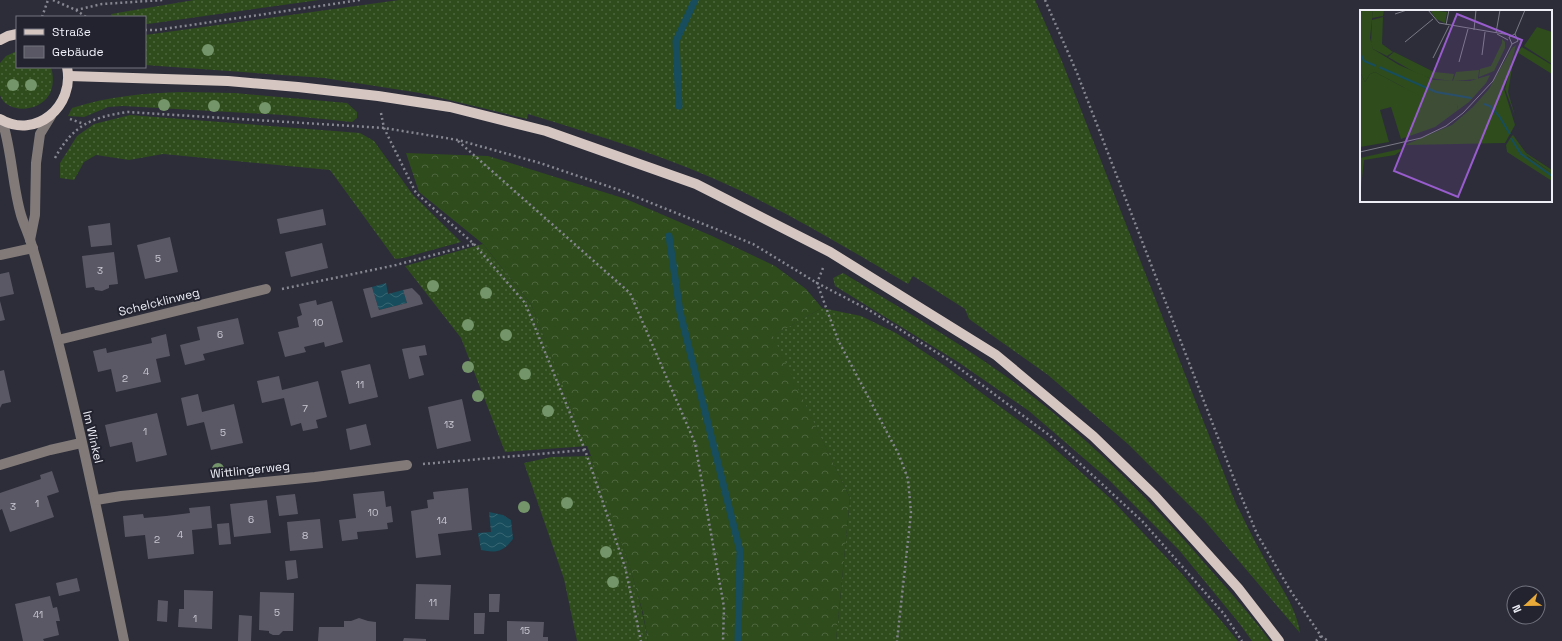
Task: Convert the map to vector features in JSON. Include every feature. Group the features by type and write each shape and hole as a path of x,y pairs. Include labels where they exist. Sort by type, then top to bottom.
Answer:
{"main road":[{"path":"0,40 16,34"},
{"path":"1,119 18,125 35,123 51,116 61,105 67,91 68,72 228,81 298,87 378,96 450,107 546,132 696,184 830,252 996,355 1093,436 1154,495 1238,588 1279,641"}],"street":[{"name":"Im Winkel","path":"31,244 35,215 36,163 40,134 51,116"},
{"name":"Im Winkel","path":"1,119 7,136 20,214 31,244 58,340 81,443 96,500 124,641"},
{"path":"0,255 31,244"},
{"name":"Schelcklinweg","path":"58,340 266,289"},
{"path":"0,465 50,450 81,443"},
{"name":"Wittlingerweg","path":"96,500 121,496 315,477 407,465"}],"path":[{"path":"42,16 48,0"},
{"path":"53,0 76,10 85,16"},
{"path":"76,10 102,4 163,0"},
{"path":"146,30 157,30 360,0"},
{"path":"1045,0 1077,74 1234,479 1257,534 1290,590 1321,636 1328,641"},
{"path":"36,163 53,163 63,143 77,129 91,121 107,115 128,112 384,128 458,140 540,163 619,190 686,216 753,244 817,283 869,310 947,359 1049,435 1142,521 1224,614 1242,641"},
{"path":"384,128 416,193 474,244 525,303 585,450 625,567 641,641"},
{"path":"458,140 630,293 695,443 724,607 723,641"},
{"path":"266,289 285,289 396,265 474,244"},
{"path":"817,283 838,340 899,455 908,479 911,513 897,641"},
{"path":"407,465 585,450"},
{"path":"1316,641 1321,636"}],"green space":[{"path":"194,0 319,0 148,24 146,24 146,16 112,16 111,14"},
{"path":"399,0 1035,0 1061,59 1236,504 1259,550 1290,602 1298,622 1300,633 1204,520 1129,445 1048,375 969,319 965,309 913,276 908,284 803,223 739,190 714,178 609,139 528,114 527,119 420,93 324,78 146,65 146,35"},
{"path":"16,51 16,68 51,68 53,83 49,94 42,103 33,107 22,109 12,107 4,102 0,95 0,63 6,56"},
{"path":"183,92 235,93 347,103 357,112 357,118 352,122 283,115 123,106 108,107 84,117 68,116 72,108 113,98 141,94"},
{"path":"130,115 360,133 374,141 413,195 461,242 395,259 330,170 163,154 129,160 96,155 84,162 74,180 60,178 60,163 77,136 94,124"},
{"path":"406,153 488,156 626,199 712,236 775,266 806,289 822,308 773,336 850,498 836,641 648,641 643,613 628,561 591,456 531,304 483,244 419,192"},
{"path":"483,244 531,304 588,446 505,452 461,338 405,266"},
{"path":"843,273 924,322 984,361 1032,396 1086,441 1137,489 1185,541 1240,603 1270,641 1252,641 1179,550 1109,480 1029,411 958,362 835,286 833,278"},
{"path":"822,308 861,316 896,333 948,368 1045,440 1111,499 1182,574 1238,641 836,641 850,498 772,336"},
{"path":"591,456 631,570 638,594 648,641 577,641 564,579 524,463 551,457"}],"water":[{"path":"386,283 388,294 403,290 407,303 379,310 372,287"},
{"path":"489,512 503,515 511,520 513,539 506,547 495,551 481,550 478,533 491,532"}],"building":[{"path":"323,209 326,225 280,234 277,219"},
{"path":"110,223 112,245 91,247 88,226"},
{"path":"170,237 178,272 145,279 137,245"},
{"path":"322,243 328,268 291,277 285,252"},
{"path":"114,252 118,284 109,285 109,288 102,291 95,290 94,287 86,288 82,256"},
{"path":"9,272 14,294 0,297 0,274"},
{"path":"372,287 379,310 407,303 403,290 412,288 420,296 423,304 371,318 363,289"},
{"path":"316,300 317,305 332,301 343,342 325,347 324,342 304,347 306,352 285,357 278,332 299,327 297,317 302,315 299,304"},
{"path":"0,301 5,320 0,321"},
{"path":"238,318 244,344 203,354 205,360 185,365 180,345 200,340 197,327"},
{"path":"166,334 170,356 156,359 161,382 116,392 111,369 98,372 93,351 106,348 107,353 152,343 151,338"},
{"path":"425,345 427,355 419,356 424,375 409,379 402,349"},
{"path":"370,364 378,397 349,404 341,371"},
{"path":"4,370 11,402 2,404 0,408 0,371"},
{"path":"279,376 282,390 318,381 327,417 316,420 318,428 303,431 301,423 291,426 284,398 262,403 257,381"},
{"path":"198,394 202,412 234,404 243,443 211,450 204,422 187,426 181,398"},
{"path":"462,399 471,441 437,449 428,407"},
{"path":"157,413 167,455 136,462 132,442 110,447 105,425"},
{"path":"366,424 371,445 350,450 346,429"},
{"path":"52,471 59,492 47,496 54,517 10,532 2,509 0,510 0,493 41,479 40,475"},
{"path":"468,488 472,530 438,534 441,555 416,558 411,511 428,508 427,500 434,499 433,492"},
{"path":"384,491 386,507 391,506 393,522 387,523 388,529 357,532 358,539 342,541 339,520 356,518 353,494"},
{"path":"295,494 298,514 279,516 276,496"},
{"path":"267,500 271,533 234,537 230,504"},
{"path":"210,506 212,528 192,530 194,554 148,559 145,535 125,537 123,516 143,514 144,518 166,516 190,513 189,508"},
{"path":"320,519 323,548 290,551 287,522"},
{"path":"229,523 231,544 219,545 217,524"},
{"path":"296,560 298,578 287,580 285,561"},
{"path":"77,578 80,591 59,596 56,583"},
{"path":"416,584 451,585 449,620 415,619"},
{"path":"184,590 213,591 212,629 178,627 179,609 184,609"},
{"path":"260,592 294,593 293,631 283,631 279,635 273,635 269,633 269,631 259,630"},
{"path":"489,594 500,594 499,612 489,612"},
{"path":"50,596 53,608 57,607 60,621 56,621 59,635 43,639 44,641 23,641 15,604"},
{"path":"158,600 168,601 167,622 157,621"},
{"path":"474,613 485,613 484,634 474,634"},
{"path":"239,615 252,616 251,641 238,641"},
{"path":"359,618 376,622 376,641 318,641 319,627 344,627 344,621 351,621"},
{"path":"507,621 544,622 543,637 548,637 548,641 507,641"},
{"path":"404,638 426,639 426,641 403,641"}],"waterway":[{"path":"679,106 676,41 695,0"},
{"path":"669,236 680,312 740,551 738,641"}]}
